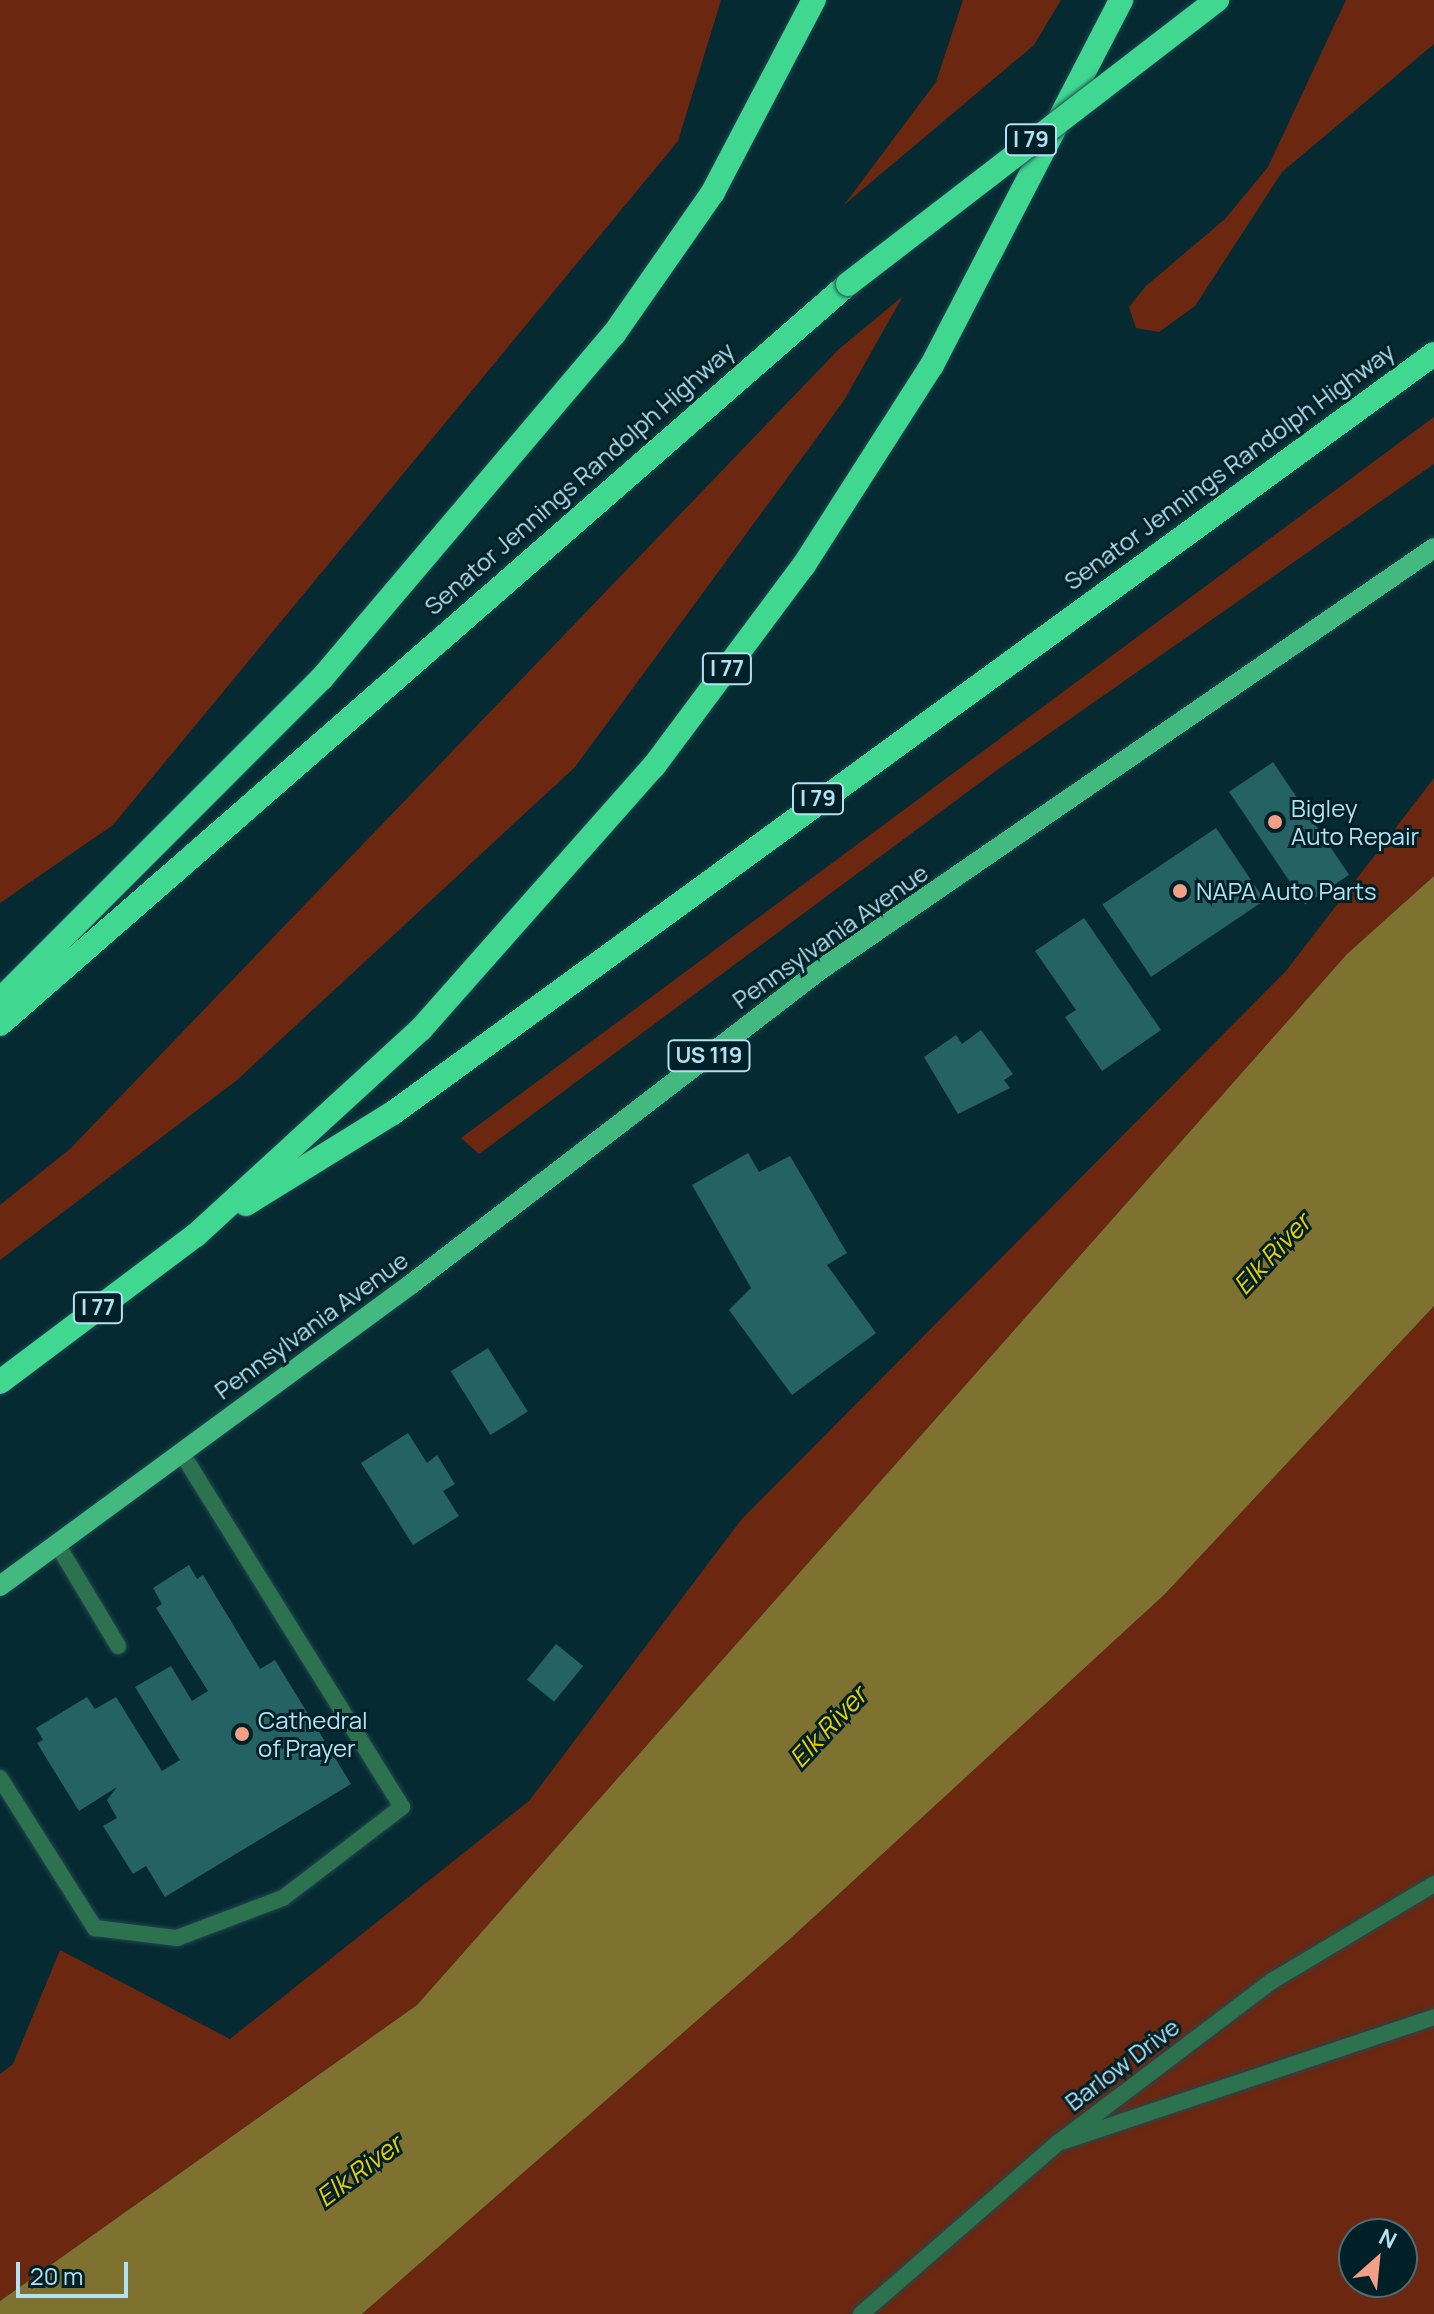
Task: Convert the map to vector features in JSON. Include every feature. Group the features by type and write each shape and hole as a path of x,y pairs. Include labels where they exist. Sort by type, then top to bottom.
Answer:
{"highway":[{"path":"0,1000 322,678 614,334 713,192 814,0"},
{"name":"I 77","path":"0,1382 196,1235 421,1029 673,741 804,565 932,365 1121,0"},
{"name":"Senator Jennings Randolph Highway","path":"0,1024 848,284 1217,0"},
{"name":"Senator Jennings Randolph Highway","path":"196,1235 393,1113 1434,354"}],"main road":[{"name":"Pennsylvania Avenue","path":"0,1586 182,1453 820,970 1434,548"}],"street":[{"path":"0,1778 95,1928 177,1938 283,1898 402,1807 182,1453"},
{"path":"57,1544 118,1646"},
{"name":"Barlow Drive","path":"861,2314 1059,2142 1272,1981 1434,1884"},
{"path":"1059,2142 1434,2017"}],"shaded area":[{"path":"0,0 721,0 678,141 113,825 0,903"},
{"path":"963,0 1061,0 1034,45 844,205 936,82"},
{"path":"1346,0 1434,0 1434,44 1282,172 1195,306 1159,332 1136,328 1129,307 1146,286 1225,219 1268,167"},
{"path":"903,296 843,402 575,767 237,1080 0,1260 0,1205 70,1149 838,350"},
{"path":"1434,417 1434,464 997,770 479,1154 461,1138"},
{"path":"1434,778 1434,876 1347,954 417,2005 0,2301 0,2074 13,2064 60,1950 230,2039 529,1801 741,1520 1286,971"},
{"path":"1434,1306 1434,2314 362,2314 790,1939 1165,1594"}],"water":[{"name":"Elk River","path":"1434,876 1434,1306 1165,1594 790,1939 362,2314 0,2314 0,2301 417,2005 1347,954"}],"building":[{"path":"1273,762 1349,875 1305,904 1229,792"},
{"path":"1216,828 1265,900 1151,977 1102,905"},
{"path":"1084,918 1161,1030 1102,1071 1065,1017 1076,1010 1035,951"},
{"path":"981,1030 1013,1074 1004,1080 1010,1088 958,1114 924,1057 956,1035 962,1044"},
{"path":"748,1153 759,1172 790,1156 847,1253 827,1265 876,1333 792,1395 729,1310 751,1288 692,1185"},
{"path":"488,1348 528,1412 490,1435 451,1371"},
{"path":"408,1433 427,1463 437,1455 455,1484 443,1491 459,1516 413,1545 361,1463"},
{"name":"Cathedral of Prayer","path":"189,1565 197,1579 203,1575 260,1669 275,1660 351,1784 165,1897 146,1866 133,1874 103,1826 117,1818 107,1800 117,1787 79,1811 37,1743 43,1740 36,1728 87,1697 95,1709 116,1697 162,1771 180,1760 135,1687 171,1666 192,1701 208,1691 156,1608 162,1604 153,1588"},
{"path":"556,1644 583,1666 554,1702 527,1680"}],"place":[{"name":"Bigley Auto Repair","path":"1275,822"},
{"name":"NAPA Auto Parts","path":"1180,891"},
{"name":"Cathedral of Prayer","path":"242,1734"}]}
